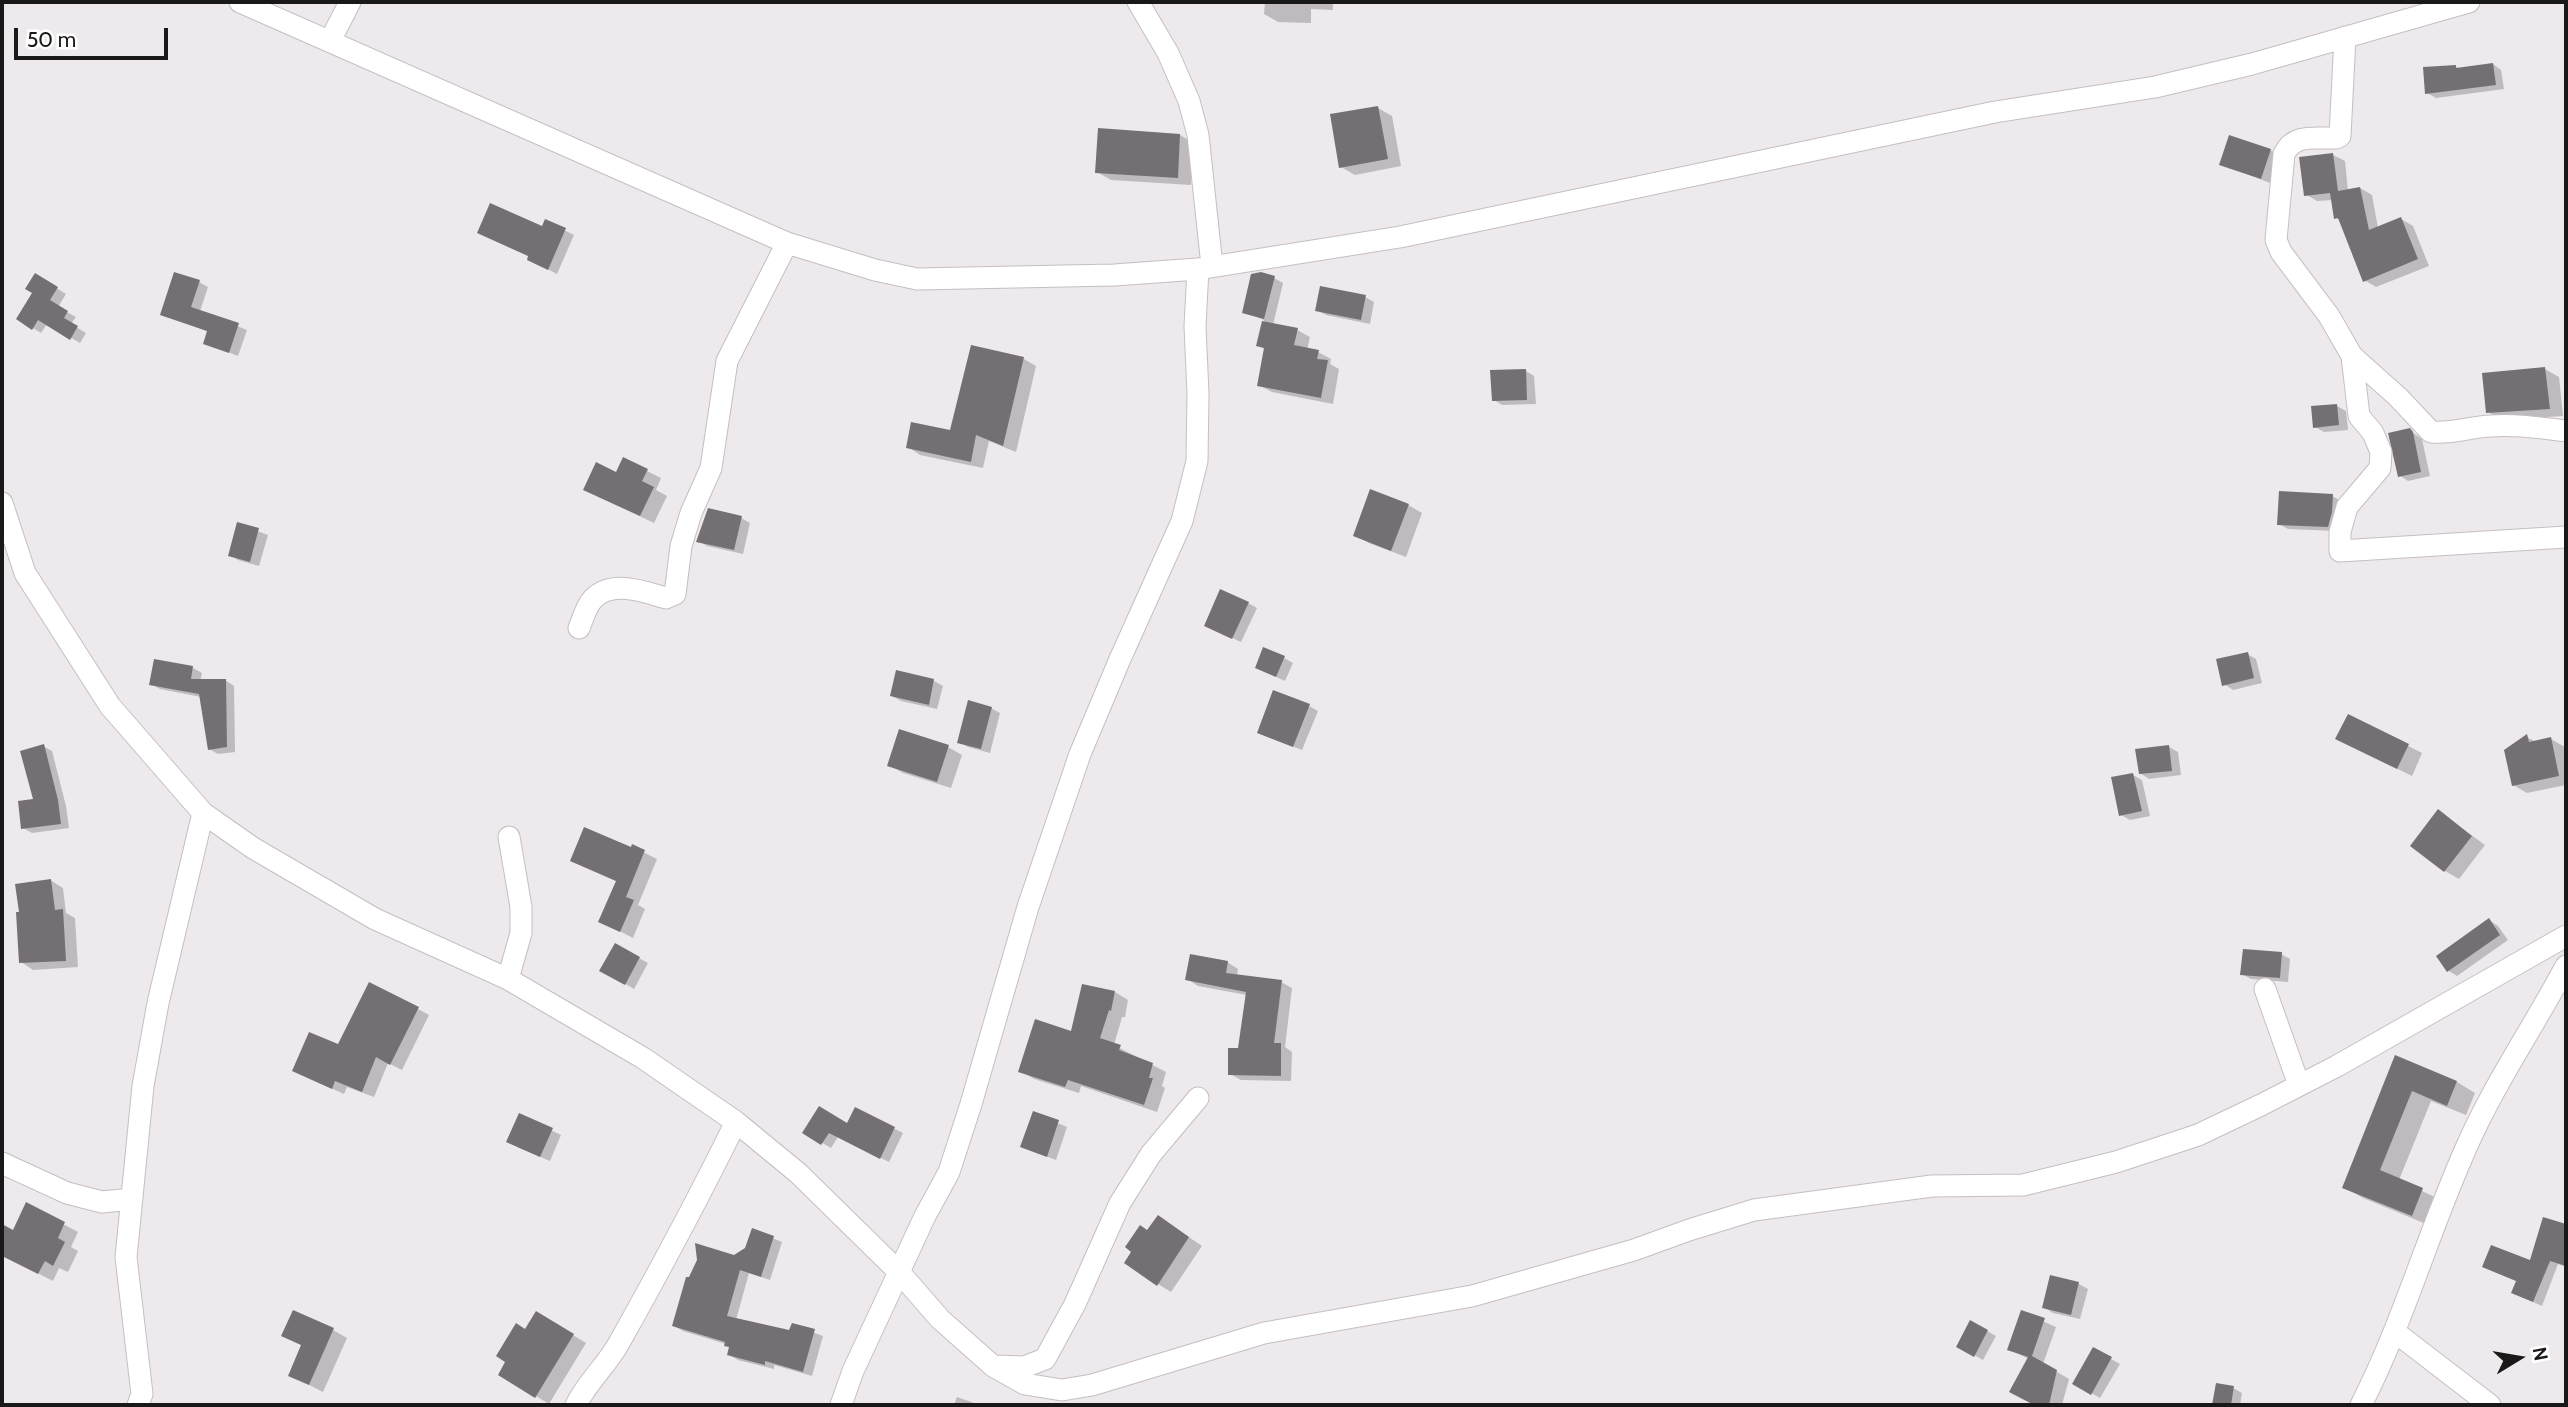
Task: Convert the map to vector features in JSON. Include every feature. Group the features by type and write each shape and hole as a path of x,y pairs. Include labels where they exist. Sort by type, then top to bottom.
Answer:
{"street":[{"path":"240,2 787,243 875,270 917,279 1114,275 1205,268 1399,237 1995,112 2155,88 2469,2"},
{"path":"330,41 349,2"},
{"path":"841,1405 853,1371 925,1216 949,1172 1028,907 1080,754 1182,521 1197,461 1195,326 1205,268 1198,135 1189,101 1168,53 1138,2"},
{"path":"2345,37 2340,136 2295,140 2288,144 2284,154 2276,240 2293,269 2329,316 2353,356 2431,432 2448,434 2486,426 2520,425 2566,431"},
{"path":"579,628 590,603 603,592 631,587 666,598 674,594 681,546 691,513 711,468 726,361 787,243"},
{"path":"2353,356 2359,416 2373,433 2381,452 2380,468 2347,508 2340,532 2340,551 2566,537"},
{"path":"2,503 26,573 110,706 203,813 253,848 375,919 508,979 643,1058 736,1122 798,1173 900,1273 940,1319 993,1366 1024,1384 1062,1390 1092,1385 1264,1334 1472,1296 1634,1250 1754,1210 1932,1186 2023,1185 2116,1162 2198,1135 2337,1066 2566,936"},
{"path":"138,1405 142,1394 126,1257 143,1086 156,1014 203,813"},
{"path":"508,979 521,933 521,907 509,837"},
{"path":"2361,1405 2395,1332 2433,1228 2490,1095 2566,966"},
{"path":"2265,989 2299,1085"},
{"path":"993,1366 1024,1367 1045,1359 1075,1304 1119,1203 1151,1154 1198,1098"},
{"path":"576,1405 616,1349 677,1241 736,1122"},
{"path":"2,1163 67,1193 102,1202 132,1199"},
{"path":"2395,1332 2490,1405"}],"building":[{"path":"2493,63 2496,85 2425,94 2423,67 2456,65 2456,68"},
{"path":"1378,106 1388,159 1339,168 1330,114"},
{"path":"1098,128 1180,134 1178,178 1095,173"},
{"path":"2229,135 2271,149 2261,179 2219,165"},
{"path":"2333,153 2338,191 2360,187 2369,230 2401,217 2418,259 2363,282 2338,218 2334,219 2330,193 2304,196 2299,157"},
{"path":"490,203 542,226 545,219 566,228 548,270 527,260 528,256 477,233"},
{"path":"174,272 200,280 191,307 239,323 229,353 203,344 207,331 160,315"},
{"path":"1261,272 1275,276 1264,319 1242,313 1251,274"},
{"path":"35,273 58,287 50,300 68,311 64,318 78,326 70,340 38,320 32,330 16,319 32,293 25,289"},
{"path":"1320,286 1366,295 1361,320 1315,311"},
{"path":"1262,321 1298,328 1294,345 1319,350 1317,359 1328,360 1321,398 1257,386 1264,348 1256,346"},
{"path":"971,345 1024,357 1003,446 976,435 971,462 906,448 911,422 950,430"},
{"path":"2545,367 2550,409 2486,413 2482,373"},
{"path":"1526,369 1527,400 1492,401 1490,370"},
{"path":"2337,404 2339,425 2313,428 2311,406"},
{"path":"2410,428 2421,472 2398,477 2388,433"},
{"path":"623,457 648,469 642,481 654,487 640,516 583,490 596,462 616,472"},
{"path":"1370,489 1409,504 1391,551 1353,536"},
{"path":"2279,491 2333,494 2328,527 2277,525"},
{"path":"708,508 742,516 734,550 696,542"},
{"path":"237,522 259,528 250,562 228,556"},
{"path":"1220,589 1249,602 1232,639 1204,626"},
{"path":"1263,647 1285,656 1276,677 1255,668"},
{"path":"2248,652 2254,678 2222,686 2216,659"},
{"path":"154,659 193,666 191,679 226,679 227,747 208,750 199,694 149,685"},
{"path":"896,670 934,679 929,705 890,696"},
{"path":"1273,690 1310,704 1293,747 1257,733"},
{"path":"968,700 992,707 981,749 957,743"},
{"path":"2348,714 2409,744 2397,769 2335,739"},
{"path":"899,729 949,745 937,782 887,766"},
{"path":"2527,734 2529,742 2551,737 2559,776 2512,786 2504,750"},
{"path":"44,744 61,824 21,829 18,801 33,799 20,751"},
{"path":"2169,745 2172,771 2139,774 2135,749"},
{"path":"2133,773 2142,811 2119,816 2111,777"},
{"path":"2438,809 2472,836 2444,872 2410,846"},
{"path":"584,827 631,847 632,844 645,850 626,897 634,900 620,932 598,922 616,881 570,861"},
{"path":"51,879 55,910 63,909 66,961 19,963 16,912 19,912 15,884"},
{"path":"2489,918 2500,935 2447,972 2436,956"},
{"path":"615,943 640,957 625,985 599,971"},
{"path":"2243,949 2282,952 2280,978 2240,975"},
{"path":"1190,954 1228,961 1226,973 1282,980 1274,1043 1281,1043 1281,1076 1228,1075 1228,1048 1238,1048 1246,992 1185,980"},
{"path":"369,982 419,1007 390,1065 376,1057 362,1092 335,1081 332,1089 292,1071 309,1032 338,1044"},
{"path":"1082,984 1115,991 1111,1011 1109,1010 1100,1038 1121,1045 1119,1050 1153,1063 1149,1078 1153,1078 1144,1105 1068,1080 1065,1087 1018,1072 1035,1019 1071,1031"},
{"path":"2395,1055 2457,1081 2447,1106 2412,1091 2380,1170 2423,1188 2412,1216 2342,1188"},
{"path":"819,1106 847,1123 855,1107 895,1127 880,1159 829,1133 821,1145 802,1133"},
{"path":"1033,1111 1059,1120 1047,1157 1020,1147"},
{"path":"519,1113 553,1128 540,1157 506,1142"},
{"path":"26,1202 65,1222 58,1238 65,1242 53,1266 45,1261 38,1274 2,1256 2,1224 13,1230"},
{"path":"1158,1215 1189,1237 1157,1286 1124,1263 1131,1252 1125,1247 1140,1225 1147,1230"},
{"path":"2543,1217 2566,1224 2566,1266 2550,1261 2533,1302 2511,1293 2516,1281 2482,1267 2491,1245 2530,1260"},
{"path":"752,1228 774,1236 761,1277 740,1270 727,1316 789,1330 792,1323 815,1329 803,1372 765,1361 765,1365 727,1355 729,1347 724,1346 725,1342 672,1326 686,1277 689,1277 697,1260 695,1243 734,1255 745,1248"},
{"path":"2050,1275 2079,1282 2071,1315 2042,1308"},
{"path":"293,1310 334,1328 309,1385 288,1376 301,1345 281,1336"},
{"path":"2021,1310 2045,1318 2032,1356 2057,1370 2049,1405 2034,1405 2009,1392 2028,1357 2007,1350"},
{"path":"536,1311 574,1334 535,1398 498,1375 505,1362 496,1356 516,1323 525,1329"},
{"path":"1970,1320 1988,1330 1974,1357 1956,1347"},
{"path":"2093,1347 2112,1357 2091,1395 2072,1384"},
{"path":"2216,1383 2234,1386 2231,1405 2212,1405"}]}
